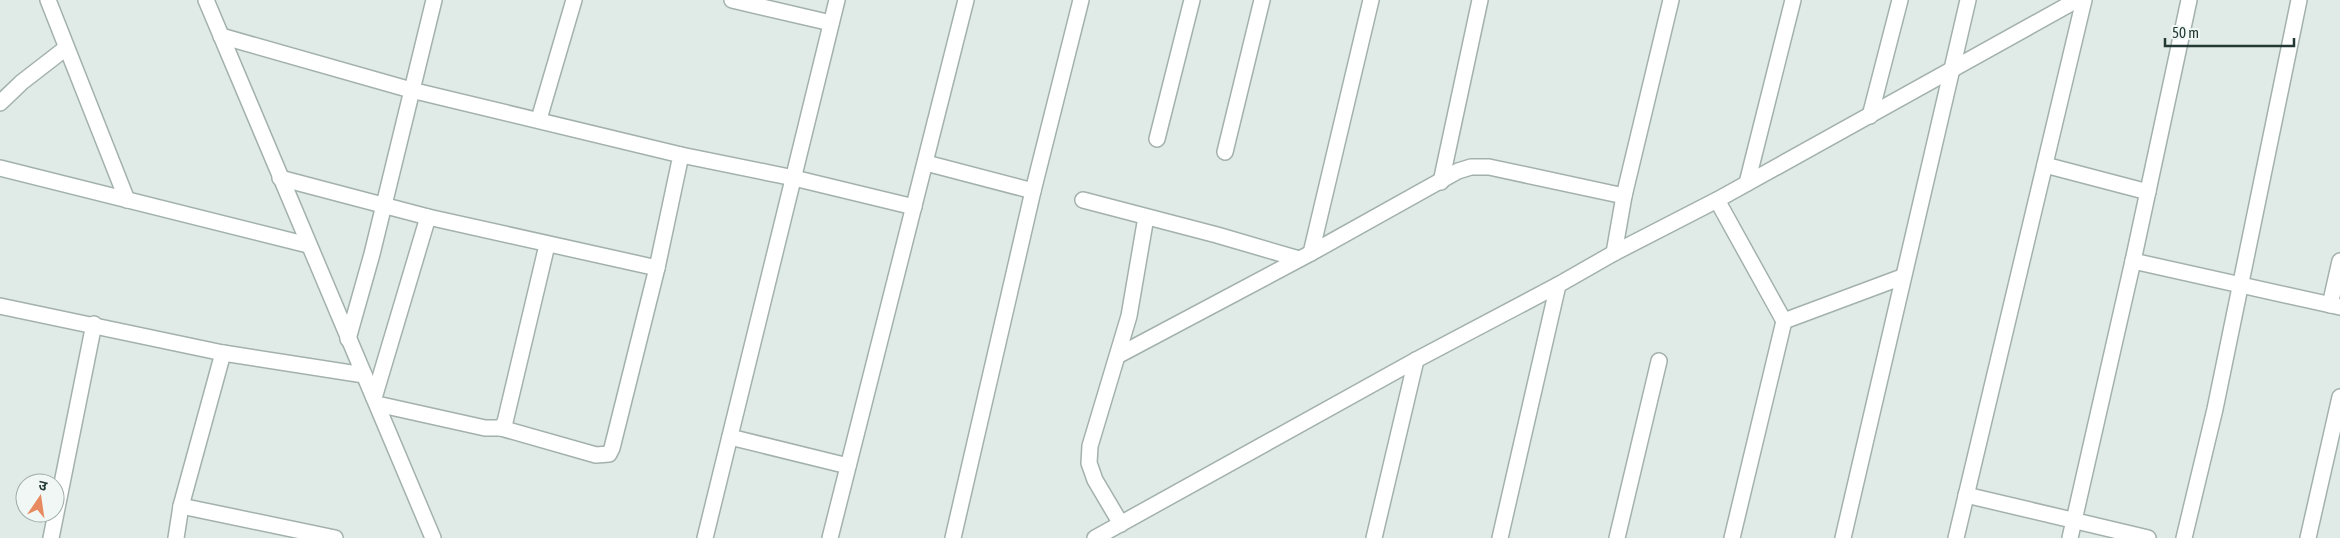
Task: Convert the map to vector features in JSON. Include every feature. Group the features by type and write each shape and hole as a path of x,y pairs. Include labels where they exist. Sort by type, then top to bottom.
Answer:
{"street":[{"path":"48,0 127,200"},
{"path":"206,0 433,538"},
{"path":"348,339 384,204 434,0"},
{"path":"539,120 574,0"},
{"path":"732,0 831,23"},
{"path":"704,538 837,0"},
{"path":"830,538 966,0"},
{"path":"953,538 1033,191 1081,0"},
{"path":"1157,139 1192,0"},
{"path":"1225,152 1262,0"},
{"path":"1305,256 1371,0"},
{"path":"1441,182 1480,0"},
{"path":"1614,253 1624,196 1671,0"},
{"path":"1747,183 1793,0"},
{"path":"1870,116 1900,0"},
{"path":"1843,538 1949,72 1968,0"},
{"path":"1095,538 1416,360 1558,285 1614,253 1717,200 2078,0"},
{"path":"1956,538 2084,0"},
{"path":"2070,538 2133,261 2189,0"},
{"path":"2184,538 2215,409 2299,0"},
{"path":"220,36 411,90 681,155 794,178 914,207"},
{"path":"0,103 22,82 66,48"},
{"path":"375,401 486,428 501,428 596,454 609,454 657,268 681,155"},
{"path":"926,163 1033,191"},
{"path":"2045,165 2148,192"},
{"path":"1119,355 1441,182 1458,170 1471,167 1489,167 1624,196"},
{"path":"0,168 308,245"},
{"path":"280,178 428,217 657,268"},
{"path":"1082,200 1305,256"},
{"path":"1717,200 1784,321 1732,538"},
{"path":"375,401 428,217"},
{"path":"1121,524 1095,480 1089,463 1090,446 1119,355 1129,316 1146,217"},
{"path":"501,428 505,422 547,245"},
{"path":"2133,261 2335,306 2340,261"},
{"path":"1784,321 1902,277"},
{"path":"1500,538 1558,285"},
{"path":"0,306 94,324 224,353 364,376"},
{"path":"51,538 94,324"},
{"path":"176,538 181,506 224,353"},
{"path":"1374,538 1416,360"},
{"path":"1616,538 1658,361"},
{"path":"2308,538 2340,397"},
{"path":"730,437 848,466"},
{"path":"1966,495 2148,538"},
{"path":"181,506 334,538"}]}
